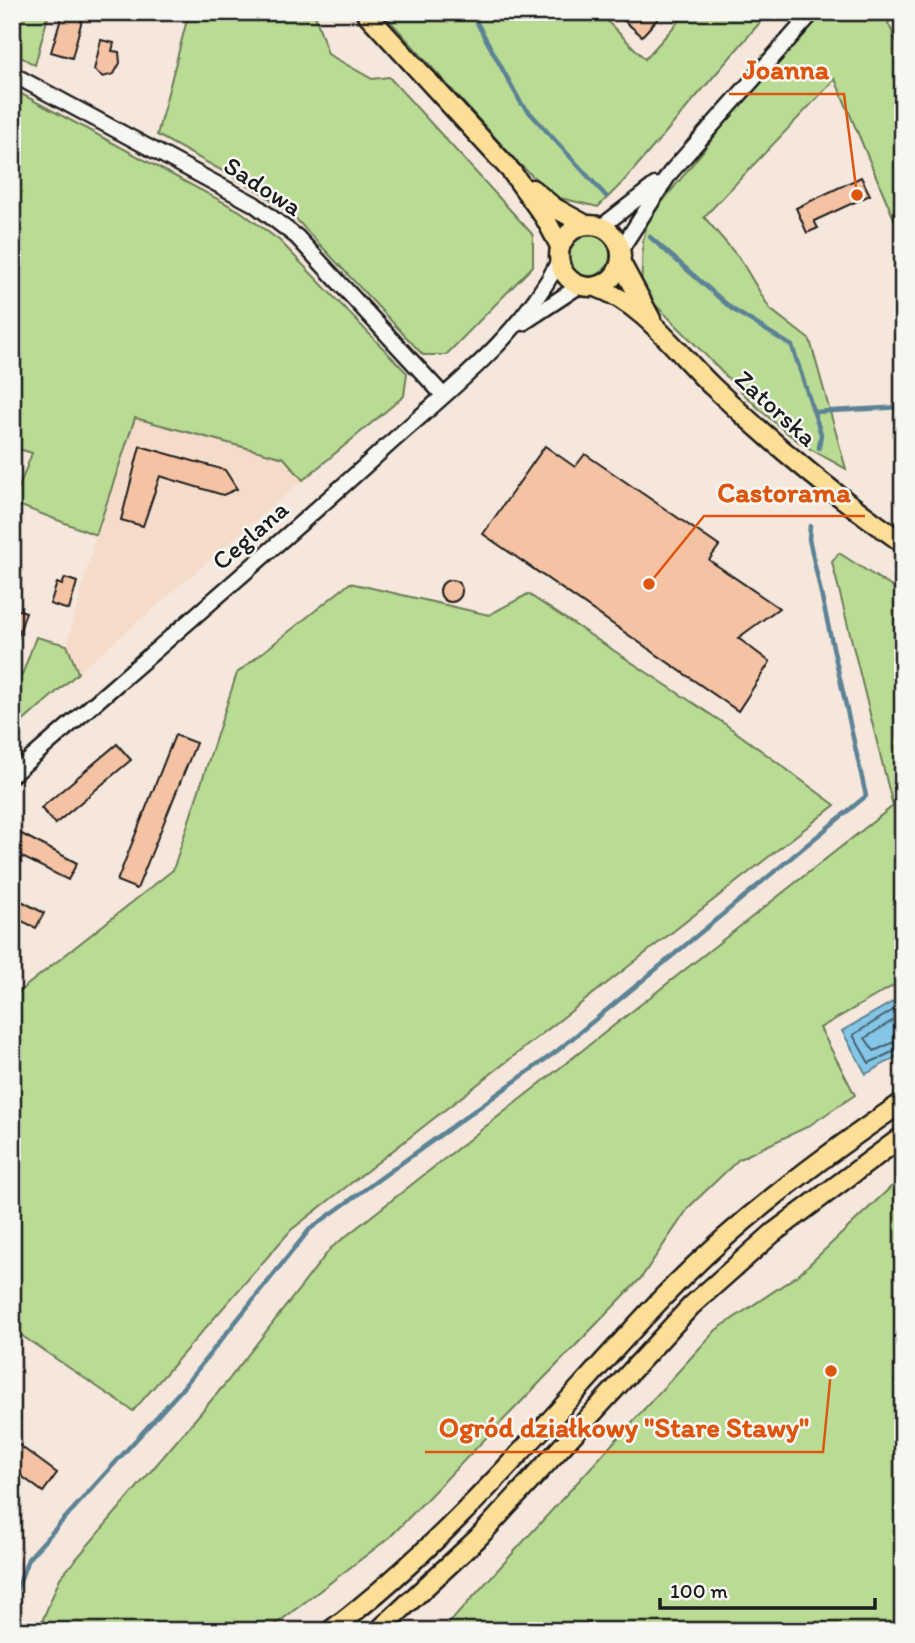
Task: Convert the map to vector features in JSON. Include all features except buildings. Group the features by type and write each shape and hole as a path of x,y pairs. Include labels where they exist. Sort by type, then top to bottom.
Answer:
{"main road":[{"path":"365,12 511,171 555,208 610,232 621,256 612,279 588,286 566,276 549,225 511,171"},
{"path":"559,254 570,232 593,226"},
{"name":"Zatorska","path":"621,256 656,328"},
{"name":"Zatorska","path":"588,286 608,291 656,328 765,435 823,484 903,543"},
{"path":"330,1631 362,1607 452,1525 665,1295 729,1234 842,1144 903,1102"},
{"path":"378,1631 478,1538 691,1306 773,1233 903,1136"}],"street":[{"path":"621,256 670,173 813,12"},
{"name":"Sadowa","path":"12,74 254,204 297,237 443,395"},
{"path":"593,226 670,173"},
{"name":"Ceglana","path":"12,775 333,496 516,327 545,289 559,254"},
{"name":"Ceglana","path":"516,327 588,286"}],"shaded area":[{"path":"135,418 284,458 303,480 78,673 67,645 96,535"}],"green space":[{"path":"12,12 49,12 35,65 12,52"},
{"path":"189,12 314,12 328,54 372,79 389,77 533,235 533,266 446,355 423,355 297,220 261,192 157,135"},
{"path":"382,12 598,12 645,59 687,12 769,12 623,182 598,207 556,197 517,162"},
{"path":"824,12 898,12 888,23 903,54 903,240 835,79 704,217 740,259 770,309 810,340 846,469 799,442 778,425 641,292 643,241 648,220 734,112"},
{"path":"12,89 240,211 280,241 407,373 404,396 303,480 284,458 135,418 96,535 13,503 32,453 12,447"},
{"path":"589,234 604,240 610,255 604,270 589,276 574,270 568,255 574,240"},
{"path":"839,553 903,594 903,980 820,1028 855,1095 807,1127 739,1159 689,1207 641,1278 390,1537 267,1631 38,1631 60,1578 226,1383 331,1248 893,806 832,562"},
{"path":"350,583 489,615 528,594 725,724 835,805 291,1230 133,1411 12,1329 12,997 173,870 237,673"},
{"path":"36,637 67,645 78,673 12,731 12,672 22,675"},
{"path":"903,1184 903,1631 442,1631 716,1330 798,1275 891,1187"}],"water":[{"path":"903,996 903,1053 866,1074 842,1031"}],"waterway":[{"path":"471,12 521,103 606,196"},
{"path":"650,237 732,309 792,346 821,434 819,448"},
{"path":"814,412 903,407"},
{"path":"12,1603 28,1559 181,1390 310,1229 557,1051 866,796 809,539 810,526"}],"place":[{"name":"Joanna","path":"857,195"},
{"name":"Castorama","path":"649,584"},
{"name":"Ogród działkowy \"Stare Stawy\"","path":"831,1371"}]}
